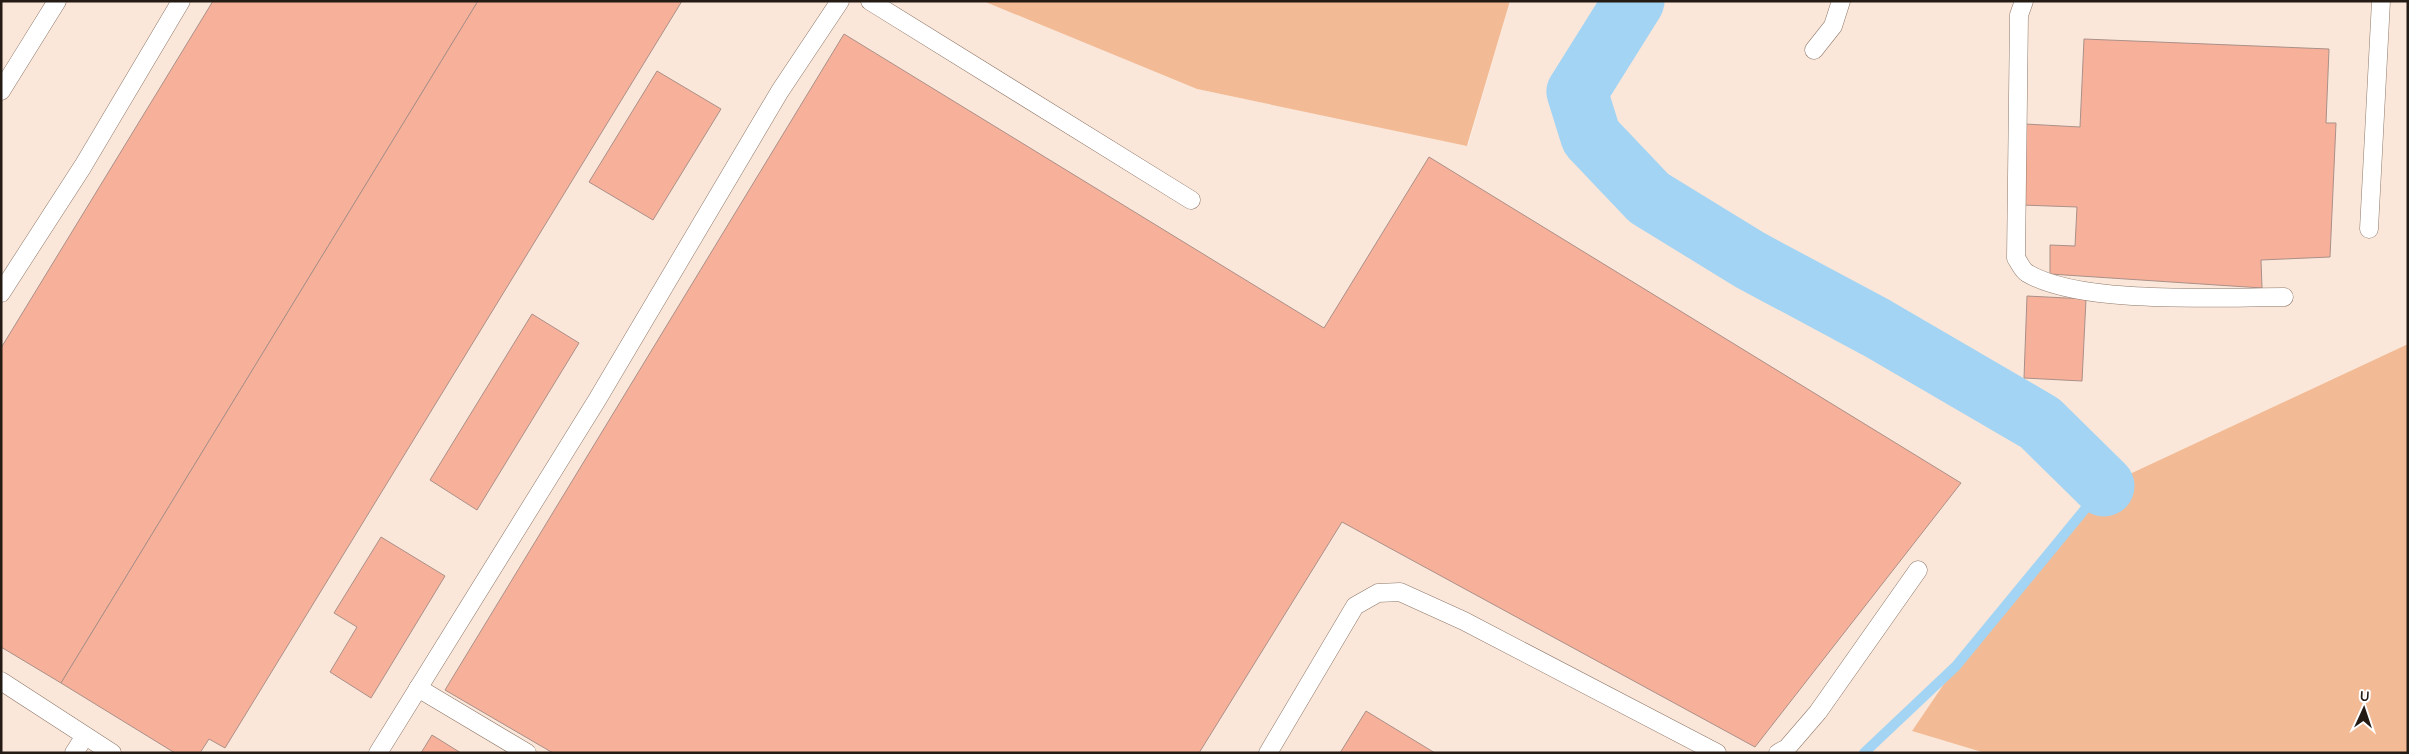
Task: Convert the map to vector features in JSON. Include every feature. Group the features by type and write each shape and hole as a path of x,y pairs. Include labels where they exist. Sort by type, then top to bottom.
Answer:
{"lane":[{"path":"1,91 57,1"},
{"path":"1,293 83,166 182,1"},
{"path":"378,753 597,400 780,91 840,1"},
{"path":"870,1 1191,200"},
{"path":"1814,50 1833,26 1841,1"},
{"path":"2024,1 2019,15 2016,258 2025,272 2054,284 2113,294 2284,297"},
{"path":"2369,229 2381,1"},
{"path":"1778,753 1787,748 1818,712 1918,570"},
{"path":"1268,753 1355,606 1378,593 1400,592 1464,621 1717,753"},
{"path":"1,681 112,753"},
{"path":"418,688 527,753"},
{"path":"74,753 85,736"}],"shaded area":[{"path":"1,1 983,1 1197,89 1468,145 1510,1 2408,1 2408,344 2104,486 1912,731 1985,753 1,753"},
{"path":"983,1 1510,1 1467,146 1197,89"},
{"path":"2408,344 2408,753 1985,753 1912,731 1982,628 2104,486"}],"building":[{"path":"213,1 478,1 61,683 1,647 1,348"},
{"path":"478,1 682,1 225,748 209,739 200,753 175,753 61,683"},
{"path":"844,34 1324,328 1429,157 1961,483 1755,747 1342,522 1199,753 553,753 445,690"},
{"path":"2084,39 2329,49 2326,123 2336,123 2330,257 2261,260 2262,288 2050,274 2050,245 2075,246 2077,207 2021,205 2025,124 2080,127"},
{"path":"657,71 721,109 653,220 589,182"},
{"path":"2027,296 2086,299 2082,381 2024,378"},
{"path":"532,314 579,343 477,510 430,480"},
{"path":"381,537 445,576 371,698 330,672 357,627 334,613"},
{"path":"1366,711 1435,753 1340,753"},
{"path":"432,735 461,753 421,753"}],"waterway":[{"path":"1634,1 1577,92 1591,137 1649,198 1750,260 1877,328 2040,423 2104,486"},
{"path":"1864,753 1956,666 2104,486"}]}
